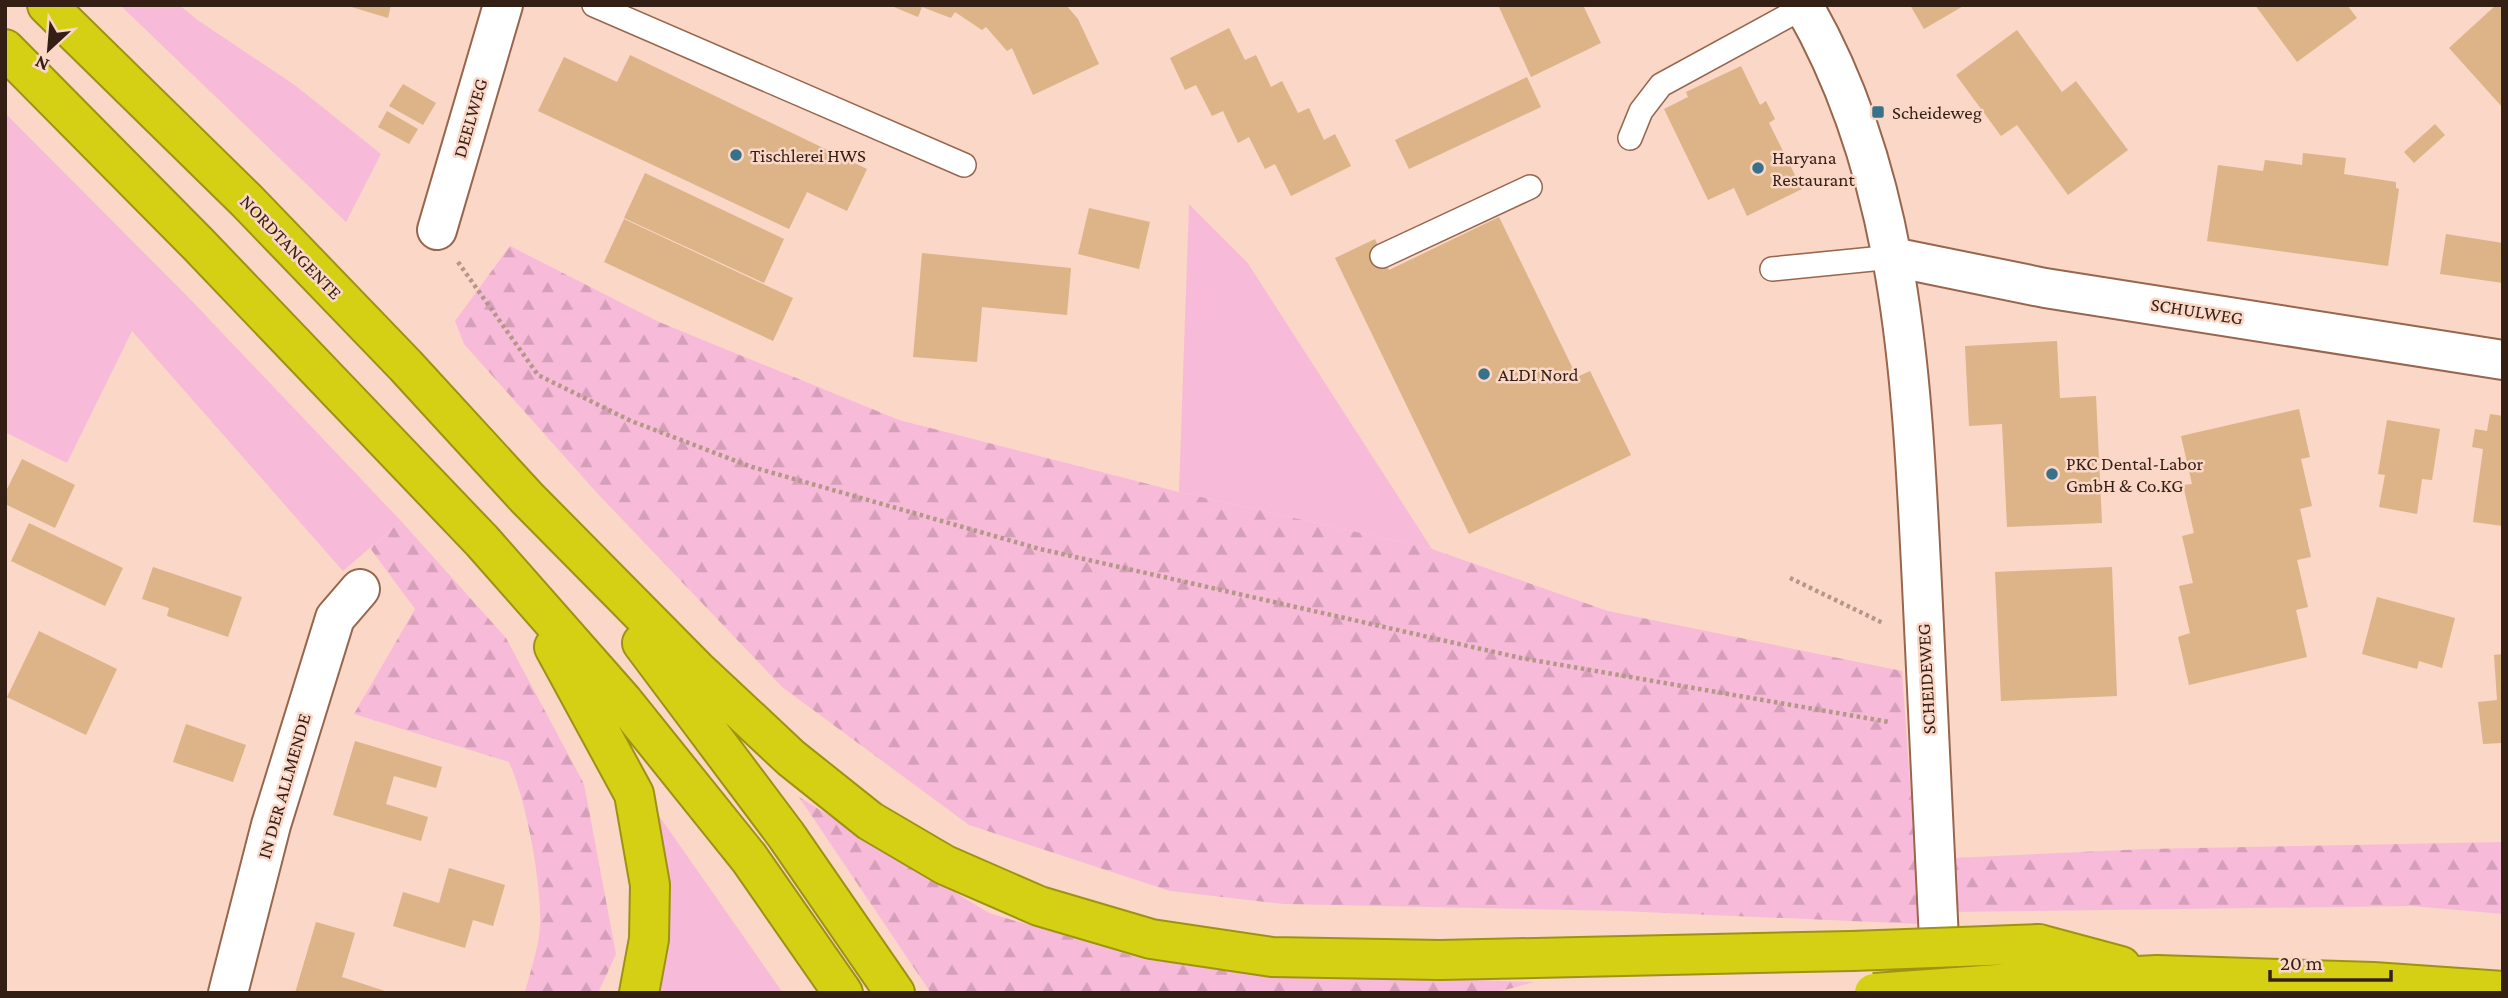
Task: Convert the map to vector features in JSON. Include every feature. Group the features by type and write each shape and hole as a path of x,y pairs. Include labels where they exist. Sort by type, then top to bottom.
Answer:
{"highway":[{"name":"NORDTANGENTE","path":"47,5 247,201 405,365 527,498"},
{"path":"5,50 198,244 482,541 622,700 733,837 843,993"},
{"path":"527,498 697,670 791,758 870,821 945,865 1039,906 1151,939 1272,957 1440,960 1852,951 2039,963 2157,975 2373,982 2503,991"},
{"path":"527,498 656,661 786,835 895,993"},
{"path":"482,541 561,657 634,794 650,885 649,939 639,993"},
{"path":"1874,993 2039,963"}],"street":[{"name":"DEELWEG","path":"437,230 503,5"},
{"name":"SCHEIDEWEG","path":"1803,6 1845,89 1860,126 1893,257 1914,421 1942,993"},
{"name":"SCHULWEG","path":"1893,257 2045,288 2503,360"},
{"name":"IN DER ALLMENDE","path":"228,993 271,825 335,618 360,589"}],"lane":[{"path":"594,5 964,164"},
{"path":"1630,138 1641,111 1661,85 1803,6"},
{"path":"1382,256 1530,187"},
{"path":"1772,269 1893,257"}],"path":[{"path":"437,230 538,375 631,421 752,467 1040,549 1521,659 1928,728"},
{"path":"1790,578 1924,644"}],"green space":[{"path":"120,5 179,5 296,86 381,154 346,222"},
{"path":"5,113 190,299 401,521 343,571 132,331 67,463 5,432"},
{"path":"1189,204 1247,262 1432,549 1179,492"},
{"path":"510,246 659,322 899,420 1179,492 1432,549 1608,611 1902,671 1920,924 1620,911 1284,904 1170,891 969,825 782,687 597,493 464,344 455,321"},
{"path":"401,521 506,638 584,784 616,954 598,993 525,993 538,944 539,890 522,799 509,762 354,714 415,609 370,548"},
{"path":"799,797 989,913 1146,960 1331,976 1534,982 1494,993 931,993"},
{"path":"655,810 783,993 658,993 666,957"},
{"path":"2503,842 2503,914 2412,906 1948,912 1951,858 2147,849"}],"building":[{"path":"345,5 391,5 388,18"},
{"path":"889,5 1066,5 1078,19 1099,64 1033,95 1012,48 1007,51 986,27 982,30 955,12 951,18 922,7 918,17"},
{"path":"1498,5 1583,5 1601,43 1531,77"},
{"path":"1910,5 1965,5 1924,29"},
{"path":"2255,5 2347,5 2357,18 2297,62"},
{"path":"2496,5 2503,5 2503,108 2449,48"},
{"path":"1229,28 1245,60 1256,55 1271,87 1282,81 1298,113 1309,108 1324,140 1335,134 1351,166 1291,196 1275,164 1265,169 1249,137 1238,143 1223,111 1212,116 1196,85 1185,90 1170,58"},
{"path":"2017,30 2062,92 2076,81 2128,150 2068,195 2017,125 2001,136 1956,75"},
{"path":"630,55 867,169 847,211 807,192 789,229 538,111 564,57 617,82"},
{"path":"1741,66 1760,105 1766,101 1775,119 1769,123 1802,189 1747,216 1734,188 1708,200 1664,109 1688,97 1686,92"},
{"path":"1527,77 1541,107 1409,169 1395,140"},
{"path":"403,84 436,103 423,125 389,106"},
{"path":"387,111 418,129 409,144 378,127"},
{"path":"2435,124 2445,135 2414,163 2404,152"},
{"path":"2303,153 2346,158 2344,174 2396,182 2396,188 2399,189 2388,266 2207,241 2218,165 2263,171 2265,160 2302,165"},
{"path":"645,173 784,239 764,283 624,218"},
{"path":"1089,208 1150,222 1139,269 1078,254"},
{"name":"ALDI Nord","path":"1499,217 1577,377 1590,371 1631,455 1469,534 1335,258 1375,239 1389,270"},
{"path":"624,219 793,298 773,341 604,262"},
{"path":"2446,234 2503,243 2503,283 2440,274"},
{"path":"922,253 1071,268 1067,315 982,307 977,362 913,357"},
{"name":"PKC Dental-Labor GmbH & Co.KG","path":"2057,341 2060,398 2096,396 2102,523 2007,527 2002,424 1969,426 1965,346"},
{"path":"2299,409 2310,457 2301,459 2312,506 2300,509 2311,557 2297,560 2308,607 2296,610 2307,657 2189,685 2178,637 2190,633 2179,586 2193,583 2182,536 2194,533 2183,485 2192,484 2181,436"},
{"path":"2490,414 2503,416 2503,526 2473,522 2483,449 2472,447 2475,429 2487,431"},
{"path":"2387,420 2440,429 2432,480 2422,479 2417,514 2379,507 2385,475 2378,474"},
{"path":"22,459 75,485 55,528 5,504 5,493"},
{"path":"29,523 123,568 105,606 11,561"},
{"path":"153,567 242,597 228,637 167,616 169,608 142,599"},
{"path":"2112,567 2117,696 2001,701 1995,572"},
{"path":"2377,597 2455,618 2442,668 2419,661 2417,669 2362,654"},
{"path":"39,631 117,669 86,735 7,697"},
{"path":"2503,654 2501,743 2483,744 2478,702 2497,700 2494,655"},
{"path":"186,724 246,745 233,782 173,762"},
{"path":"355,741 442,767 436,788 394,776 386,804 428,817 421,841 333,815"},
{"path":"449,868 505,885 493,926 473,920 465,948 393,926 403,892 439,903"},
{"path":"316,922 355,933 342,977 391,993 295,993"}],"place":[{"name":"Scheideweg","path":"1878,112"},
{"name":"Tischlerei HWS","path":"736,155"},
{"name":"Haryana Restaurant","path":"1758,168"},
{"name":"ALDI Nord","path":"1484,374"},
{"name":"PKC Dental-Labor GmbH & Co.KG","path":"2052,474"}]}
